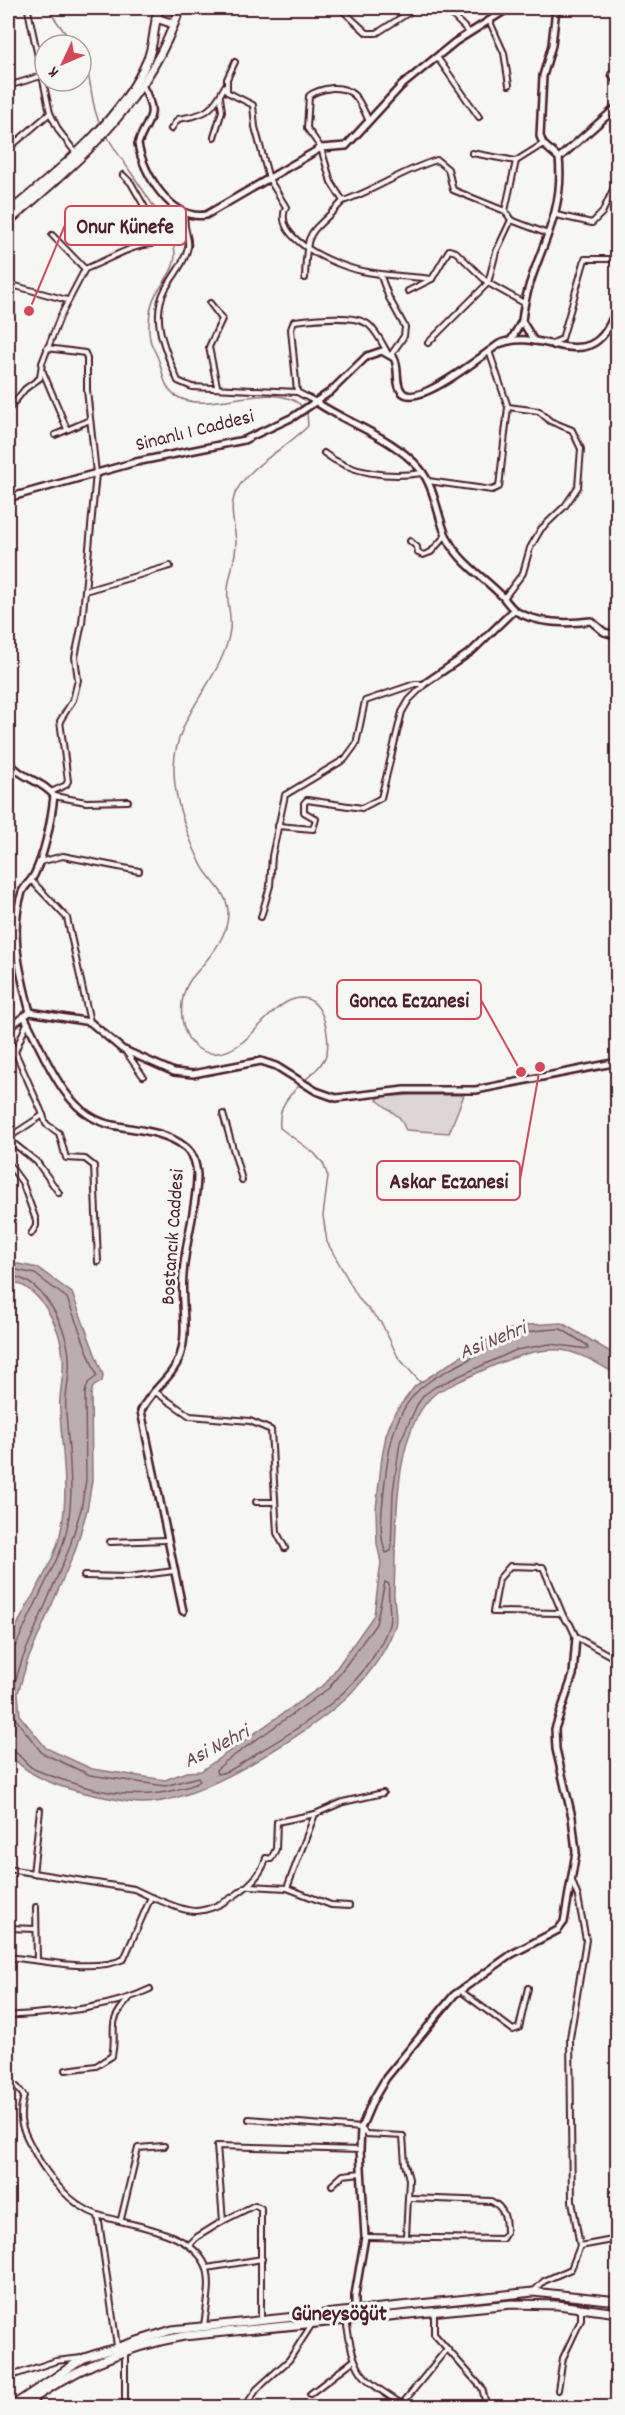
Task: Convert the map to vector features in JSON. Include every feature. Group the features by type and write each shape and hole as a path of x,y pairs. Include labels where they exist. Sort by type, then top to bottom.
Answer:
{"highway":[{"path":"108,125 145,67 151,52 159,8"},
{"path":"8,222 91,143 143,87 180,8"},
{"path":"156,18 174,24"},
{"path":"8,213 75,152 91,143"},
{"path":"9,2408 84,2358 172,2330 533,2292 618,2301"},
{"path":"21,2408 72,2373 125,2351 184,2336 512,2304 581,2307 618,2313"}],"street":[{"path":"340,8 367,33 377,33 416,8"},
{"path":"445,8 469,32"},
{"path":"143,87 150,103 151,116 139,140 139,149 165,197 185,212 206,215 321,148 346,146 401,86 469,32 509,8"},
{"path":"511,340 522,321 524,303 556,215 560,182 559,158 543,144 540,136 543,76 552,45 556,8"},
{"path":"28,10 33,35"},
{"path":"489,20 504,53 509,85"},
{"path":"437,57 479,117"},
{"path":"171,129 178,119 200,116 220,96 235,62"},
{"path":"611,74 618,85"},
{"path":"8,86 33,78"},
{"path":"225,86 227,92 253,105 255,127 269,179 286,207 282,219 286,230 305,246 351,268 380,274 432,279"},
{"path":"343,201 331,182 321,148 307,128 308,99 312,93 328,88 350,90 357,97 369,122"},
{"path":"45,93 50,113 59,131 75,152"},
{"path":"214,137 222,111 220,96"},
{"path":"559,158 618,106"},
{"path":"8,149 50,113"},
{"path":"8,121 12,145"},
{"path":"505,211 516,162 543,144"},
{"path":"472,153 516,162"},
{"path":"305,278 305,246 315,225 343,201 373,190 400,172 437,160 448,169 453,190 505,211 511,220 549,235"},
{"path":"8,410 25,389 40,378 47,348 67,300 85,268 108,260 136,245 151,244 160,234 135,189 123,175"},
{"path":"556,215 592,223 602,213 618,179"},
{"path":"8,194 15,207"},
{"path":"185,212 183,228 188,246 161,303 163,345 180,383 192,387 217,386 297,392 345,421 374,434 395,447 423,472 446,535 457,554 514,610 529,617 554,622 591,621 604,632 618,636"},
{"path":"428,343 488,283 496,252 511,220"},
{"path":"52,235 85,268"},
{"path":"408,291 432,279 449,250 456,252 473,266 488,283 524,303"},
{"path":"553,347 555,342 562,339 569,323 585,259 611,259"},
{"path":"380,274 389,298 405,327 404,336 389,353"},
{"path":"8,284 67,300"},
{"path":"297,392 291,326 294,321 319,318 358,320 367,323 398,367 399,387 404,394 412,397 428,392 489,351 511,340 534,341 553,347 571,348 595,342 610,325 618,302"},
{"path":"210,303 222,319 209,347 217,386"},
{"path":"522,321 534,341"},
{"path":"30,1012 16,938 21,894 31,880 39,862 52,794 66,785 68,781 60,721 73,700 78,680 75,657 85,591 96,473 90,420 87,356 47,348"},
{"name":"Sinanlı 1 Caddesi","path":"8,498 155,458 237,442 293,417 314,404 347,379 367,356 378,351 389,353"},
{"path":"427,481 492,490 499,487 508,407 489,351"},
{"path":"42,369 67,429"},
{"path":"504,598 523,573 530,548 541,529 575,494 581,449 572,430 550,421 539,411 508,407"},
{"path":"55,435 90,420"},
{"path":"324,453 339,464 360,470 395,476 423,472"},
{"path":"410,541 417,547 418,553 423,555 431,552 446,535"},
{"path":"85,591 170,566"},
{"path":"278,826 313,829 315,819 304,812 304,803 307,800 362,807 381,798 402,712 409,700 424,684 472,651 514,610"},
{"path":"261,917 270,886 278,826 285,795 296,786 341,762 353,748 365,701 415,684 424,684"},
{"path":"8,760 21,776 52,794 86,802 128,801"},
{"path":"39,862 63,856 140,871"},
{"path":"31,880 67,918 90,1022"},
{"path":"8,1028 30,1012 90,1022 126,1051 169,1071 187,1074 261,1061 322,1094 345,1098 405,1090 468,1090 618,1062"},
{"name":"Bostancık Caddesi","path":"24,1016 64,1089 84,1114 100,1122 173,1140 189,1150 194,1160 196,1179 193,1213 183,1276 184,1341 178,1362 144,1404 141,1416 183,1611"},
{"path":"15,1053 27,1022"},
{"path":"8,1036 46,1124 59,1132 68,1160 85,1159 94,1166 98,1262"},
{"path":"126,1051 143,1076"},
{"path":"223,1114 242,1180"},
{"path":"43,1115 8,1139 31,1156 59,1193"},
{"path":"8,1163 22,1182 36,1220 36,1226 31,1234"},
{"path":"154,1391 190,1416 250,1421 270,1428 278,1538 285,1548"},
{"path":"256,1502 274,1502"},
{"path":"110,1542 166,1540"},
{"path":"566,1620 560,1613 493,1611 499,1579 510,1566 543,1567 576,1637 618,1660"},
{"path":"84,1576 128,1577 174,1571"},
{"path":"355,2312 355,2295 365,2237 360,2150 362,2128 386,2078 454,1995 462,1992 512,1954 558,1930 564,1922 576,1852 572,1817 556,1749 555,1729 573,1675 576,1637"},
{"path":"8,1869 134,1889 151,1897 197,1911 206,1909 249,1886 264,1869 266,1858 271,1859 276,1849 277,1822 315,1814 344,1802 383,1793"},
{"path":"33,1874 39,1810"},
{"path":"287,1888 315,1814"},
{"path":"533,2292 544,2281 571,2269 580,2246 572,2201 570,2038 586,1940 580,1904 571,1880"},
{"path":"249,1886 287,1888 331,1905 349,1906"},
{"path":"8,1957 73,1964 117,1963 129,1952 151,1897"},
{"path":"36,1907 37,1960"},
{"path":"8,1928 36,1929"},
{"path":"462,1992 513,2030 519,2028 528,1988"},
{"path":"8,2016 57,2012 129,1999 150,1989"},
{"path":"66,2070 96,2066 112,2056 111,2027 118,2011 129,1999"},
{"path":"8,2084 17,2087 24,2096 18,2115 23,2131 42,2167 58,2187 98,2215 121,2219 189,2246 198,2253 207,2268 204,2326"},
{"path":"249,2119 362,2128 366,2133 403,2136 410,2198 406,2236"},
{"path":"121,2219 138,2148 164,2146"},
{"path":"223,2222 217,2146 360,2150"},
{"path":"332,2185 343,2175 361,2173"},
{"path":"365,2237 502,2239 506,2233 504,2212 501,2206 491,2201 410,2198"},
{"path":"189,2246 197,2237 255,2205 261,2208 261,2320"},
{"path":"98,2215 117,2346"},
{"path":"580,2246 618,2239"},
{"path":"207,2268 262,2259"},
{"path":"558,2390 563,2358 581,2320 581,2307"},
{"path":"434,2311 434,2334 482,2388 487,2408"},
{"path":"346,2320 353,2361 363,2377 408,2408"},
{"path":"244,2408 257,2390 289,2360 312,2324"},
{"path":"402,2404 446,2350"},
{"path":"125,2351 125,2408"},
{"path":"8,2377 56,2361 84,2358"},
{"path":"310,2394 353,2361"},
{"path":"32,2399 39,2408"}],"shaded area":[{"path":"464,1095 449,1133 406,1130 400,1118 377,1100 380,1097"}],"water":[{"name":"Asi Nehri","path":"8,1262 38,1268 72,1293 103,1375 102,1381 93,1387 91,1394 92,1481 87,1510 75,1551 27,1662 18,1693 20,1716 46,1748 92,1769 165,1780 186,1772 201,1771 326,1683 374,1615 381,1562 377,1544 376,1509 382,1457 386,1435 394,1414 415,1386 483,1342 508,1330 529,1325 562,1323 617,1356 617,1375 580,1355 552,1350 518,1356 501,1362 437,1392 422,1409 411,1431 404,1456 397,1513 394,1595 396,1622 385,1649 371,1670 355,1689 317,1722 241,1769 177,1797 145,1803 130,1802 80,1792 47,1781 19,1764 8,1752 6,1682 8,1647 56,1549 63,1519 65,1489 60,1405 63,1364 58,1333 47,1309 39,1299 30,1290 8,1281"}],"waterway":[{"path":"47,8 65,33"},
{"path":"91,93 100,124"},
{"path":"107,136 157,212 173,243 175,260 156,294 150,311 149,325 151,343 169,390 176,396 190,401 206,402 276,396 291,399 304,408"},
{"path":"304,1081 318,1068 327,1052 328,1045 324,1019 316,1005 310,1000 302,998 291,1000 280,1006 241,1043 230,1050 218,1053 205,1052 188,1038 182,1014 185,989 221,940 228,911 221,892 204,870 186,829 178,803 174,766 183,728 226,647 230,629 228,588 236,548 232,511 236,492 259,465 308,426 307,412"},
{"path":"301,1084 284,1104 280,1115 280,1128 314,1153 323,1163 328,1177 323,1216 327,1242 359,1299 382,1324 398,1357 420,1382"}],"place":[{"name":"Onur Künefe","path":"29,311"},
{"name":"Askar Eczanesi","path":"540,1067"},
{"name":"Gonca Eczanesi","path":"521,1072"}],"district":[{"name":"Güneysöğüt","path":"339,2315"}]}
